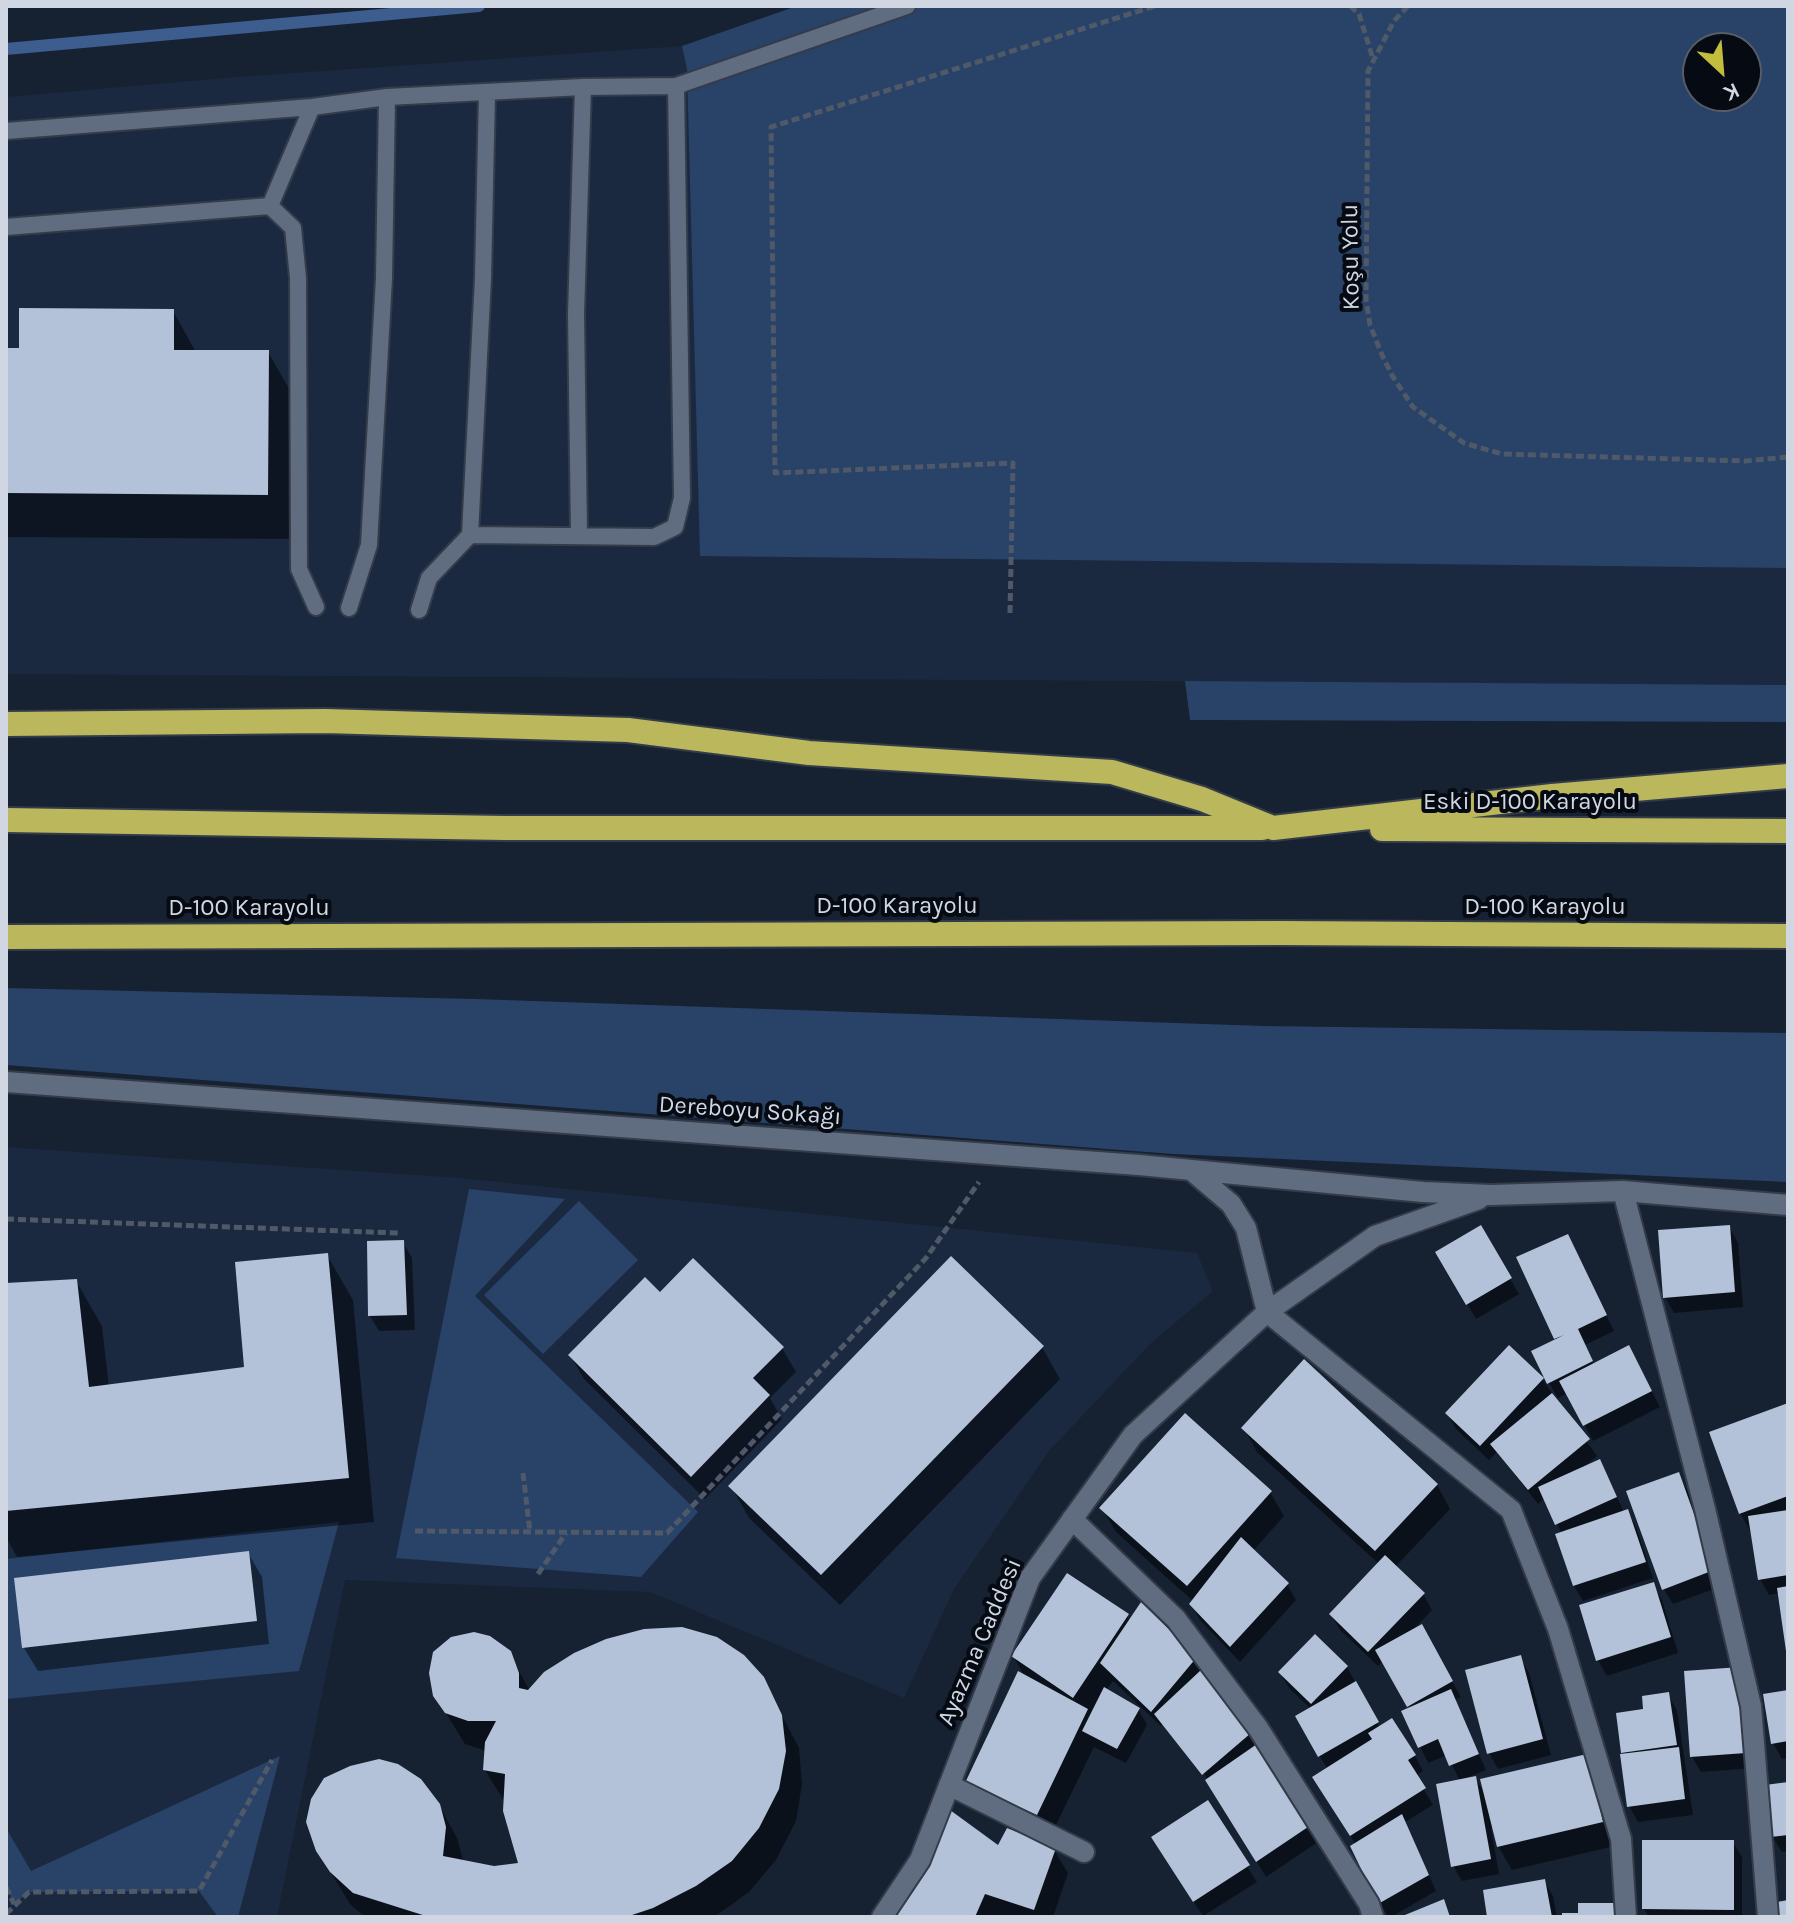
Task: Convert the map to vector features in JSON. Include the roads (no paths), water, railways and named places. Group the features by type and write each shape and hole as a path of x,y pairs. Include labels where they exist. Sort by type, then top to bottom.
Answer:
{"highway":[{"path":"6,724 325,721 628,730 809,753 1112,772 1202,799 1273,828"},
{"path":"6,820 505,828 1273,828 1552,796 1788,776"},
{"path":"1552,796 1788,790"},
{"name":"Eski D-100 Karayolu","path":"1273,828 1788,831"},
{"name":"D-100 Karayolu","path":"6,937 1279,933 1788,936"}],"street":[{"name":"Dereboyu Sokağı","path":"6,1082 998,1155 1423,1192 1491,1195"},
{"path":"1191,1170 1231,1204 1246,1228 1267,1312 1511,1510 1558,1629 1621,1839 1626,1917"},
{"path":"1491,1195 1623,1191 1788,1205"},
{"path":"1623,1191 1705,1509 1751,1706 1768,1917"},
{"name":"Ayazma Caddesi","path":"882,1917 920,1860 1030,1578 1133,1435 1267,1312 1375,1236 1491,1195"},
{"path":"1072,1519 1176,1619 1258,1728 1369,1904 1373,1917"},
{"path":"949,1785 1084,1852"}],"lane":[{"path":"6,131 312,107 387,97 583,87 676,86 907,6"},
{"path":"470,535 654,537 675,527 682,498 676,86"},
{"path":"579,534 576,314 583,87"},
{"path":"419,610 429,578 470,535 483,278 487,92"},
{"path":"349,608 369,545 384,278 387,97"},
{"path":"270,206 312,107"},
{"path":"6,227 270,206 293,228 298,278 299,569 316,607"}],"waterway":[{"path":"6,49 479,6"}]}
